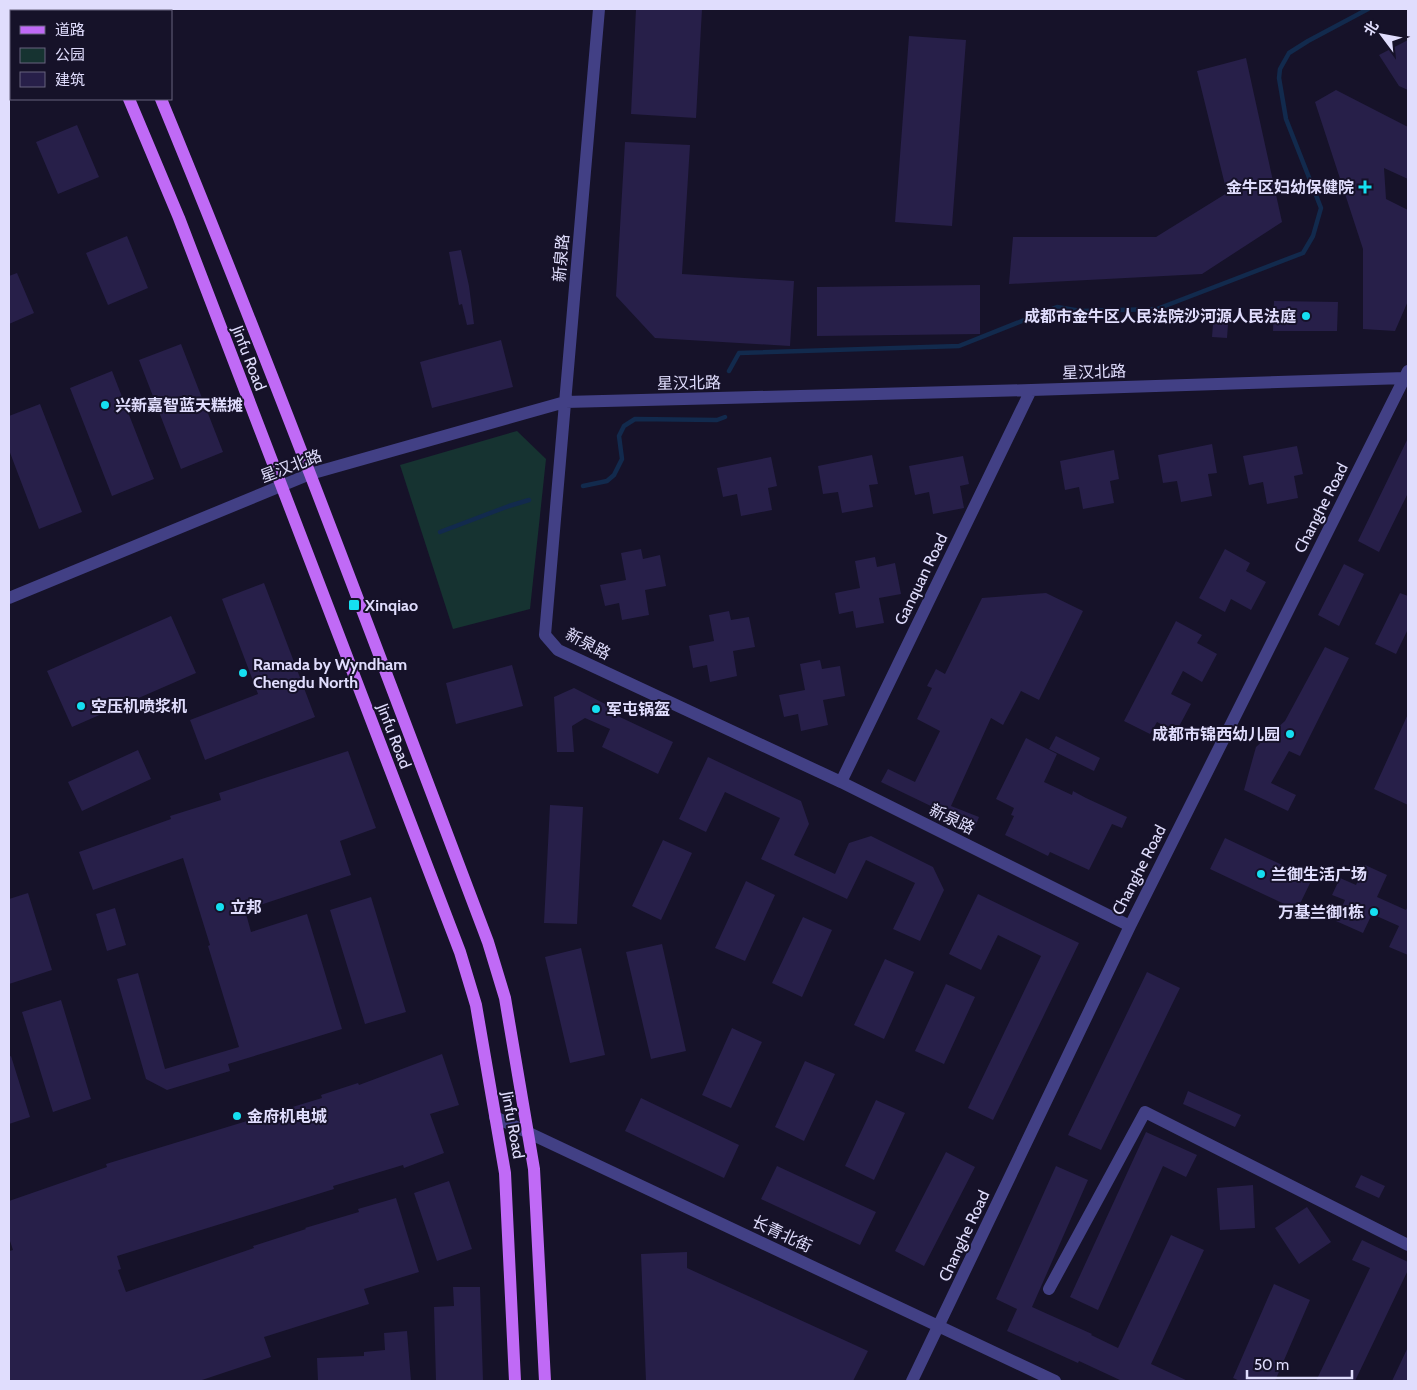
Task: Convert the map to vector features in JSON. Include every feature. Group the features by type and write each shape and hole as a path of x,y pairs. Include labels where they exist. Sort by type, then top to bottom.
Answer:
{"main road":[{"name":"Jinfu Road","path":"129,100 182,227 460,952 476,1005 505,1173 515,1381"},
{"name":"Jinfu Road","path":"161,100 310,474 488,942 504,998 534,1170 545,1381"}],"street":[{"name":"新泉路","path":"599,9 545,635 558,650 841,782 1130,926"},
{"name":"星汉北路","path":"9,598 310,474 565,402 1031,390 1407,376"},
{"name":"Changhe Road","path":"912,1381 1130,926 1407,376"},
{"name":"Ganquan Road","path":"841,782 1031,390"},
{"path":"1049,1289 1145,1112 1408,1246"},
{"name":"长青北街","path":"495,1117 1055,1381"}],"green space":[{"path":"517,431 546,459 530,609 453,629 400,465"}],"building":[{"path":"636,9 702,9 696,118 631,114"},
{"path":"909,36 966,40 952,226 895,222"},
{"path":"1408,40 1408,90 1399,86 1379,55"},
{"path":"1246,58 1282,222 1202,274 1009,284 1013,237 1156,237 1227,193 1197,71"},
{"path":"1336,90 1408,127 1408,179 1384,168 1386,199 1408,210 1408,301 1395,331 1363,329 1363,249 1315,102"},
{"path":"77,125 99,177 58,194 36,142"},
{"path":"625,142 690,145 682,274 794,281 790,346 655,338 616,296"},
{"path":"127,236 148,288 108,305 86,253"},
{"path":"461,250 469,286 474,324 467,325 462,304 459,305 449,252"},
{"path":"17,273 34,313 9,324 9,276"},
{"path":"980,285 980,334 817,336 817,287"},
{"name":"成都市金牛区人民法院沙河源人民法庭","path":"1274,301 1338,302 1337,331 1273,331"},
{"path":"1214,311 1229,311 1227,338 1212,337"},
{"path":"501,340 513,387 432,408 420,362"},
{"path":"181,344 223,452 181,469 139,360"},
{"path":"112,371 154,479 112,496 70,388"},
{"path":"40,404 82,512 39,529 9,450 9,416"},
{"path":"1408,438 1408,493 1379,552 1358,541"},
{"path":"1212,444 1217,473 1208,474 1212,496 1181,502 1177,481 1163,483 1158,455"},
{"path":"1297,446 1303,474 1294,476 1298,498 1267,504 1263,482 1249,485 1243,456"},
{"path":"1114,450 1119,479 1110,481 1114,503 1083,509 1079,487 1065,490 1060,461"},
{"path":"872,455 878,484 869,485 873,507 842,513 838,492 823,494 818,466"},
{"path":"963,456 969,484 960,486 964,508 933,514 929,492 915,495 909,466"},
{"path":"771,457 777,486 768,488 772,510 741,516 737,494 723,497 717,468"},
{"path":"641,549 643,559 660,555 666,586 645,590 649,615 622,620 619,603 605,606 600,585 626,580 621,553"},
{"path":"1225,549 1250,563 1246,571 1266,582 1251,610 1231,599 1225,612 1199,598"},
{"path":"875,557 877,567 895,563 901,594 879,598 884,623 856,628 853,611 839,614 835,593 860,588 855,561"},
{"path":"1344,564 1364,574 1339,626 1318,615"},
{"path":"264,583 315,717 205,760 190,720 258,694 222,599"},
{"path":"1046,593 1083,611 1039,700 1021,691 1003,725 991,718 951,806 979,817 974,830 935,814 937,809 881,782 888,769 915,782 940,731 917,719 932,688 927,686 936,669 945,674 982,598"},
{"path":"1400,593 1408,596 1408,629 1396,654 1375,644"},
{"path":"729,611 731,620 749,617 755,647 733,651 737,676 710,682 707,665 693,668 689,646 714,641 709,615"},
{"path":"171,616 196,673 72,727 47,671"},
{"path":"1176,621 1202,635 1197,643 1217,654 1202,682 1183,671 1171,694 1191,704 1176,732 1157,722 1150,734 1124,721"},
{"name":"成都市锦西幼儿园","path":"1325,647 1349,658 1300,756 1289,751 1271,783 1296,795 1288,811 1244,790 1256,747 1285,721"},
{"path":"820,660 822,669 840,666 845,696 823,700 828,725 801,731 798,714 784,717 779,695 805,690 800,664"},
{"path":"512,665 523,706 456,724 446,683"},
{"path":"574,688 609,706 607,711 673,742 658,774 602,747 610,729 585,718 572,726 574,752 557,752 554,697"},
{"path":"1408,714 1408,805 1374,789"},
{"path":"1056,736 1100,758 1094,771 1049,749"},
{"path":"1026,738 1057,754 1044,782 1072,795 1073,791 1127,817 1122,828 1112,824 1089,870 1050,852 1048,856 1005,835 1014,816 1011,815 1014,808 996,799"},
{"path":"138,750 151,779 82,811 68,782"},
{"path":"348,751 376,828 340,841 351,875 245,910 251,932 307,914 342,1029 228,1064 230,1071 167,1090 146,1079 117,979 138,973 165,1069 239,1047 208,946 210,945 183,858 93,890 79,852 171,819 170,816 221,800 219,793"},
{"path":"708,757 801,801 809,824 794,855 835,874 849,843 871,836 933,867 944,890 920,941 893,929 915,883 866,860 847,899 761,859 780,818 725,792 706,832 679,819"},
{"path":"550,805 583,807 577,924 544,923"},
{"name":"兰御生活广场","path":"1225,838 1312,879 1297,910 1210,869"},
{"path":"663,840 692,853 661,920 632,906"},
{"name":"万基兰御1栋","path":"1365,865 1387,875 1377,897 1406,910 1408,906 1408,955 1389,947 1399,926 1372,914 1363,933 1336,921 1345,900 1332,895 1340,878 1356,885"},
{"path":"746,881 775,895 745,961 715,948"},
{"path":"28,893 52,970 9,984 9,899"},
{"path":"978,894 1079,943 993,1120 968,1108 1041,956 998,935 981,970 949,954"},
{"path":"371,897 406,1012 365,1024 330,910"},
{"path":"115,908 126,945 107,951 96,914"},
{"path":"803,917 832,930 802,997 772,983"},
{"path":"662,944 686,1051 651,1059 626,952"},
{"path":"581,948 605,1055 570,1063 545,957"},
{"path":"885,959 914,972 884,1039 854,1025"},
{"path":"1147,972 1180,988 1101,1150 1068,1135"},
{"path":"946,984 975,997 944,1064 915,1051"},
{"path":"61,1000 91,1099 53,1112 22,1012"},
{"path":"732,1028 762,1042 731,1108 702,1095"},
{"path":"442,1054 459,1105 430,1114 444,1153 404,1168 403,1165 333,1186 334,1189 117,1256 121,1269 118,1270 126,1292 254,1248 253,1246 305,1228 359,1212 358,1209 396,1198 419,1272 364,1289 369,1304 264,1337 271,1357 199,1381 9,1381 9,1251 13,1250 9,1238 9,1201 107,1167 106,1164 322,1098 321,1095 358,1083 359,1085"},
{"path":"11,1056 30,1117 9,1124 9,1057"},
{"path":"805,1061 835,1074 804,1141 775,1127"},
{"path":"1188,1091 1241,1115 1235,1127 1183,1104"},
{"path":"641,1098 739,1145 724,1178 625,1131"},
{"path":"876,1100 905,1113 874,1180 845,1166"},
{"path":"1146,1132 1197,1155 1186,1177 1163,1166 1098,1310 1070,1297"},
{"path":"946,1152 975,1167 924,1266 895,1251"},
{"path":"777,1166 876,1212 860,1245 761,1199"},
{"path":"1056,1166 1088,1180 1032,1307 1118,1348 1171,1235 1204,1250 1151,1364 1188,1381 1122,1381 1007,1331 1017,1309 996,1299"},
{"path":"1361,1175 1385,1186 1379,1198 1355,1187"},
{"path":"449,1181 472,1249 437,1261 414,1193"},
{"path":"1253,1185 1255,1228 1220,1230 1217,1188"},
{"path":"1307,1207 1331,1242 1299,1264 1275,1228"},
{"path":"1362,1240 1408,1262 1408,1270 1355,1381 1316,1381 1370,1268 1352,1260"},
{"path":"687,1252 687,1268 868,1351 853,1381 646,1381 641,1254"},
{"path":"1274,1284 1310,1300 1275,1381 1240,1381 1233,1378"},
{"path":"453,1287 480,1287 483,1381 436,1381 434,1307 454,1306"},
{"path":"407,1331 411,1381 318,1381 317,1358 364,1356 364,1352 385,1350 384,1333"},
{"path":"1408,1347 1408,1381 1392,1381"}],"waterway":[{"path":"729,371 739,353 959,346 1057,307 1081,311 1157,309 1303,253 1313,236 1321,208 1286,119 1279,78 1280,69 1289,53 1368,9"},
{"path":"583,486 607,481 614,475 622,459 619,436 624,426 635,419 717,420 725,417"},
{"path":"440,532 529,500"}],"place":[{"name":"金牛区妇幼保健院","path":"1365,187"},
{"name":"成都市金牛区人民法院沙河源人民法庭","path":"1306,316"},
{"name":"兴新嘉智蓝天糕摊","path":"105,405"},
{"name":"Xinqiao","path":"354,605"},
{"name":"Ramada by Wyndham Chengdu North","path":"243,673"},
{"name":"空压机喷浆机","path":"81,706"},
{"name":"军屯锅盔","path":"596,709"},
{"name":"成都市锦西幼儿园","path":"1290,734"},
{"name":"兰御生活广场","path":"1261,874"},
{"name":"立邦","path":"220,907"},
{"name":"万基兰御1栋","path":"1374,912"},
{"name":"金府机电城","path":"237,1116"}]}
